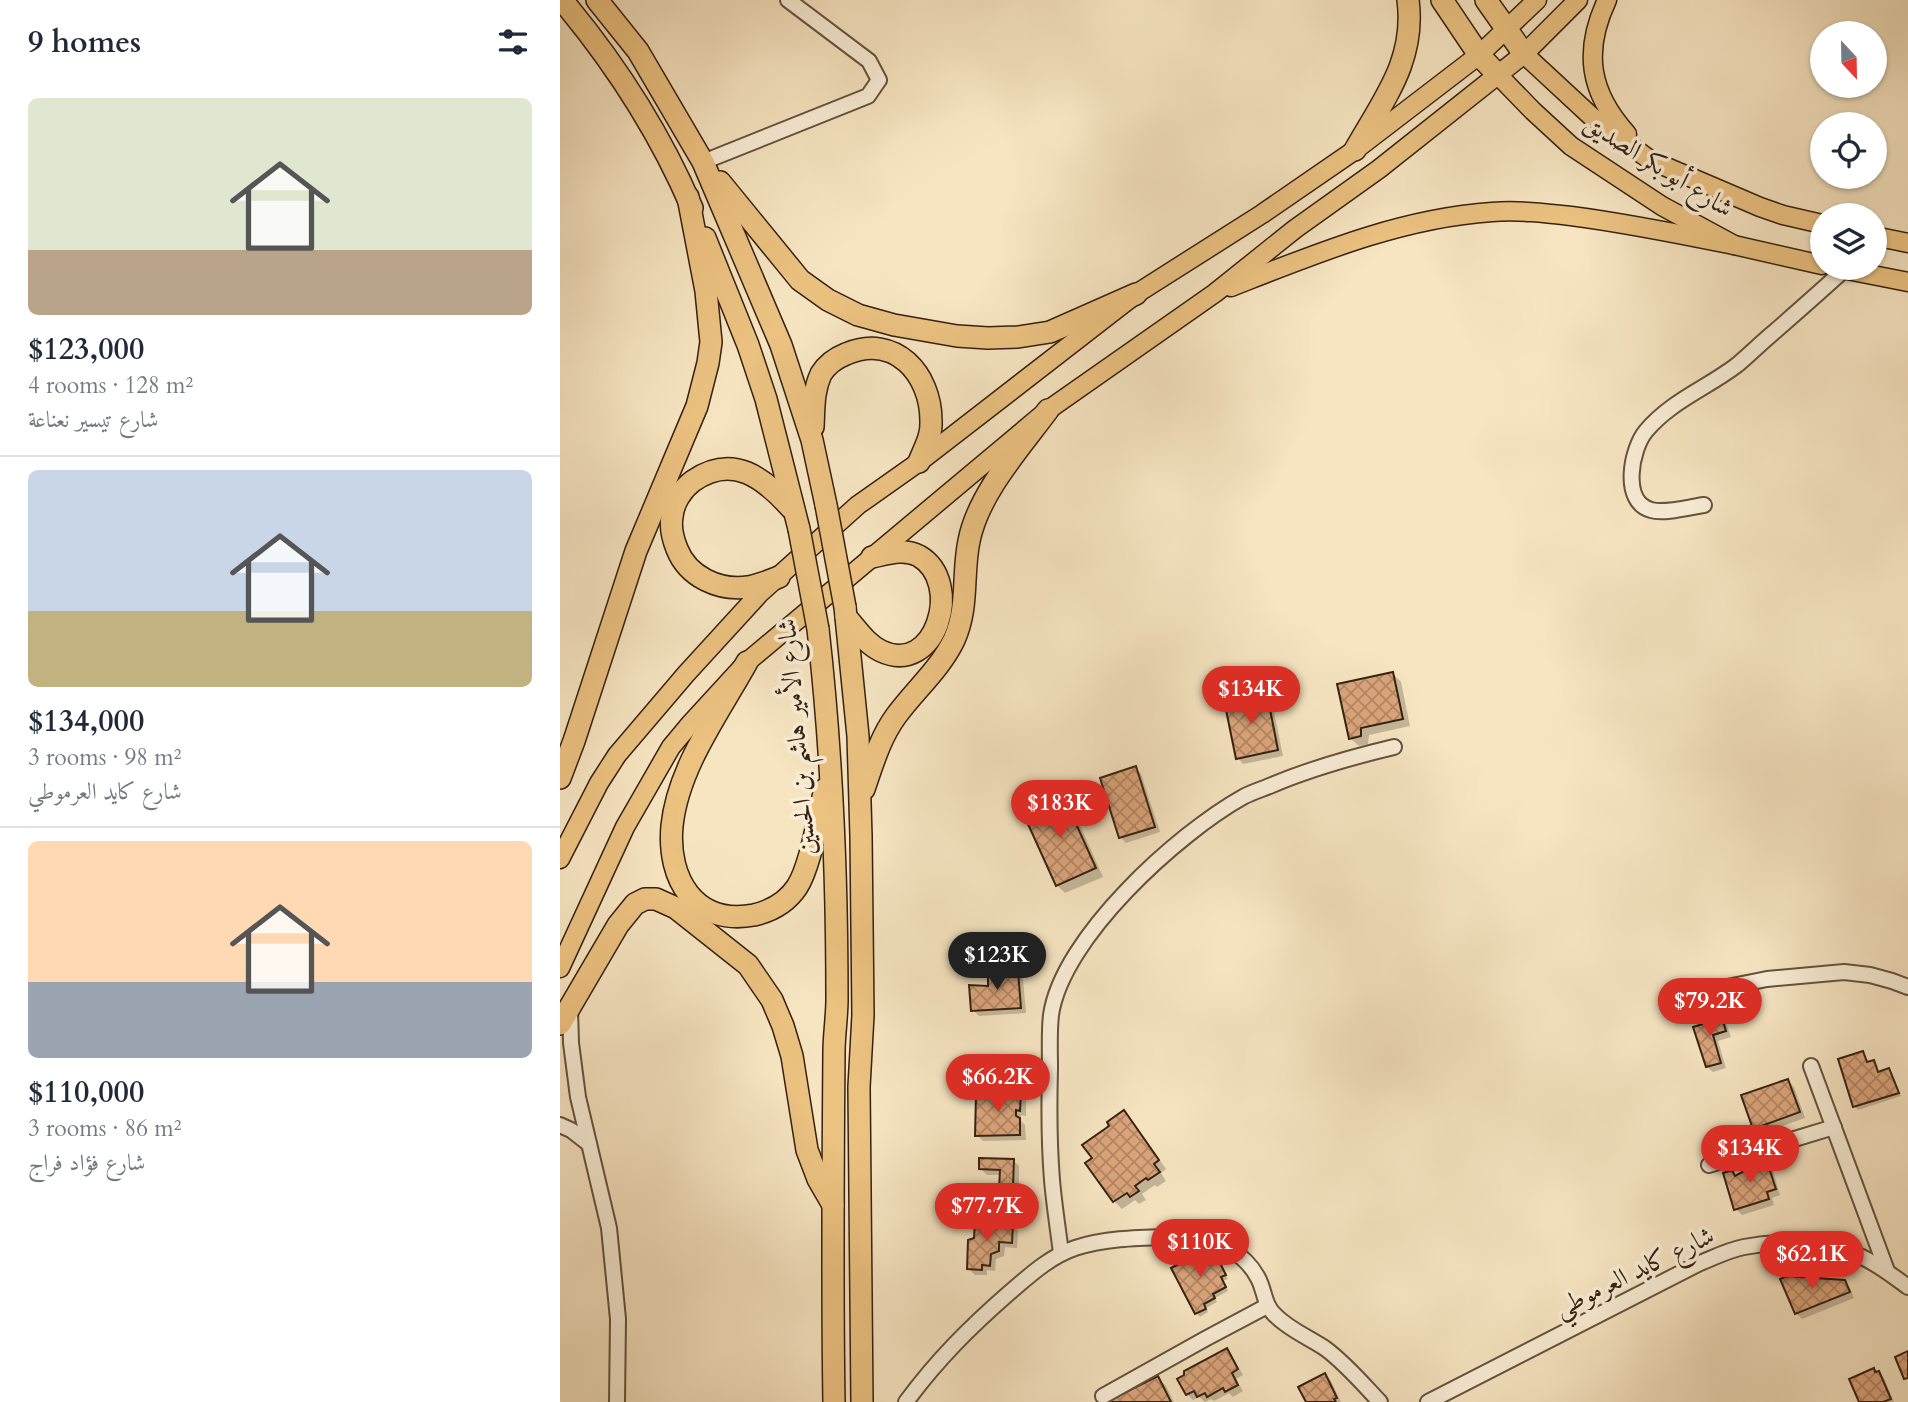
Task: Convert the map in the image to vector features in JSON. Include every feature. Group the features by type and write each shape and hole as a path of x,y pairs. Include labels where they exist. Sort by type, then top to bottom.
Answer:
{"highway":[{"name":"شارع الأمير هاشم بن الحسين","path":"562,0 591,34 622,80 688,197 748,345 766,399 797,520 818,629 831,764 837,1002 834,1049 834,1402"},
{"name":"شارع الأمير هاشم بن الحسين","path":"597,0 638,51 704,162 781,345 812,440 826,505 845,612 858,736 863,1015 859,1087 863,1401"},
{"path":"1355,150 1404,61 1410,33 1408,0"},
{"name":"شارع أبو بكر الصديق","path":"1442,0 1479,55 1498,75"},
{"name":"شارع أبو بكر الصديق","path":"1486,0 1524,54"},
{"path":"704,162 800,280 828,300 858,315 927,332 988,338 1018,337 1050,332 1136,295"},
{"path":"560,778 579,728 636,551 697,406 708,363 711,342 706,291 688,197"},
{"path":"812,440 815,394 822,372 830,363 858,350 891,352 902,357 914,369 924,383 928,396 930,436 919,462"},
{"path":"860,800 885,733 946,654 962,619 968,542 986,495 1048,410"},
{"path":"779,577 747,587 730,587 712,583 688,568 672,534 672,517 676,502 684,489 710,472 722,469 748,472 773,488 797,520"},
{"path":"845,612 871,645 891,655 914,653 932,637 942,605 936,575 927,562 921,557 901,551 872,557"},
{"path":"747,662 688,767 672,825 673,860 680,879 697,903 706,910 727,917 763,913 784,902 798,886 805,870 831,764"},
{"path":"565,1017 618,925 635,904 645,899 656,899 676,908 747,965 772,1000 792,1056 807,1150 818,1179 834,1205"}],"main road":[{"path":"560,859 598,783 617,755 760,593 858,505 919,462 1136,295 1355,150 1479,55 1537,0"},
{"path":"560,968 625,827 671,747 747,662 1048,410 1215,293 1296,229 1379,169 1524,54 1578,0"},
{"path":"1607,0 1592,48 1598,92 1615,121 1650,160"},
{"name":"شارع أبو بكر الصديق","path":"1524,54 1592,117 1650,160 1760,207 1810,221"},
{"name":"شارع أبو بكر الصديق","path":"1498,75 1571,146 1662,206 1734,245 1810,262"},
{"path":"1215,293 1360,239 1433,220 1491,212 1525,211 1613,221 1734,245"},
{"path":"1887,239 1908,243"},
{"path":"1887,278 1908,282"}],"street":[{"path":"704,162 869,96 879,80 869,61 788,0"},
{"path":"1704,505 1658,511 1649,510 1642,505 1633,493 1632,476 1633,459 1640,439 1666,412 1736,366 1829,280"},
{"path":"1061,1254 1052,1180 1049,1115 1051,1014 1074,957 1122,894 1161,857 1243,797 1309,769 1394,747"},
{"path":"1692,994 1767,979 1844,972 1881,978 1908,987"},
{"path":"565,1017 580,1106 610,1228 618,1319 617,1402"},
{"path":"1811,1066 1887,1271"},
{"path":"560,1125 589,1144"},
{"path":"1709,1165 1835,1127"},
{"path":"905,1402 953,1345 1041,1266 1075,1248 1105,1241 1180,1237 1203,1238 1230,1248 1249,1265 1258,1278 1267,1306 1274,1315 1345,1364 1380,1402"},
{"name":"شارع كايد العرموطي","path":"1428,1402 1698,1264 1744,1247 1780,1242 1838,1249 1862,1257 1908,1287"},
{"path":"1103,1396 1267,1306"}],"building":[{"path":"1393,672 1403,719 1361,728 1361,736 1349,739 1337,684"},
{"path":"1267,694 1278,750 1236,759 1224,700 1239,696 1242,702"},
{"path":"1136,766 1155,827 1119,838 1100,778"},
{"path":"1063,795 1096,868 1056,886 1023,813"},
{"path":"988,970 1018,971 1021,1008 971,1011 969,985 988,986"},
{"path":"1720,1013 1726,1031 1713,1035 1721,1063 1706,1067 1693,1027 1703,1024 1703,1018"},
{"path":"1863,1051 1867,1062 1874,1060 1878,1072 1889,1068 1899,1093 1853,1107 1838,1059"},
{"path":"1788,1079 1800,1112 1753,1129 1741,1095"},
{"path":"991,1091 1021,1092 1020,1111 1016,1110 1016,1116 1020,1118 1020,1135 975,1136 976,1095"},
{"path":"1124,1110 1159,1160 1154,1164 1160,1172 1135,1186 1139,1191 1130,1197 1127,1193 1113,1202 1085,1163 1092,1158 1082,1145 1109,1126 1107,1122"},
{"path":"979,1158 1014,1159 1013,1187 1018,1187 1018,1199 990,1198 990,1188 999,1189 1000,1170 979,1169"},
{"path":"1766,1159 1776,1189 1767,1192 1769,1199 1734,1210 1723,1173 1732,1170 1735,1176 1752,1167 1755,1162"},
{"path":"975,1222 1013,1223 1012,1243 999,1242 999,1251 991,1254 990,1266 982,1265 982,1270 967,1269 968,1240 974,1238"},
{"path":"1212,1247 1226,1275 1221,1277 1226,1287 1213,1294 1215,1298 1204,1304 1206,1309 1195,1314 1171,1268"},
{"path":"1787,1276 1845,1280 1850,1292 1795,1314 1780,1279"},
{"path":"1227,1348 1238,1369 1232,1373 1238,1385 1225,1392 1223,1388 1207,1397 1205,1393 1197,1397 1194,1391 1186,1395 1177,1379 1184,1375 1184,1371"},
{"path":"1908,1351 1908,1378 1904,1379 1895,1357"},
{"path":"1874,1368 1875,1372 1879,1371 1891,1399 1883,1402 1859,1402 1849,1379"},
{"path":"1325,1373 1337,1398 1334,1399 1336,1402 1306,1402 1298,1387"},
{"path":"1158,1376 1171,1402 1106,1402"}]}
